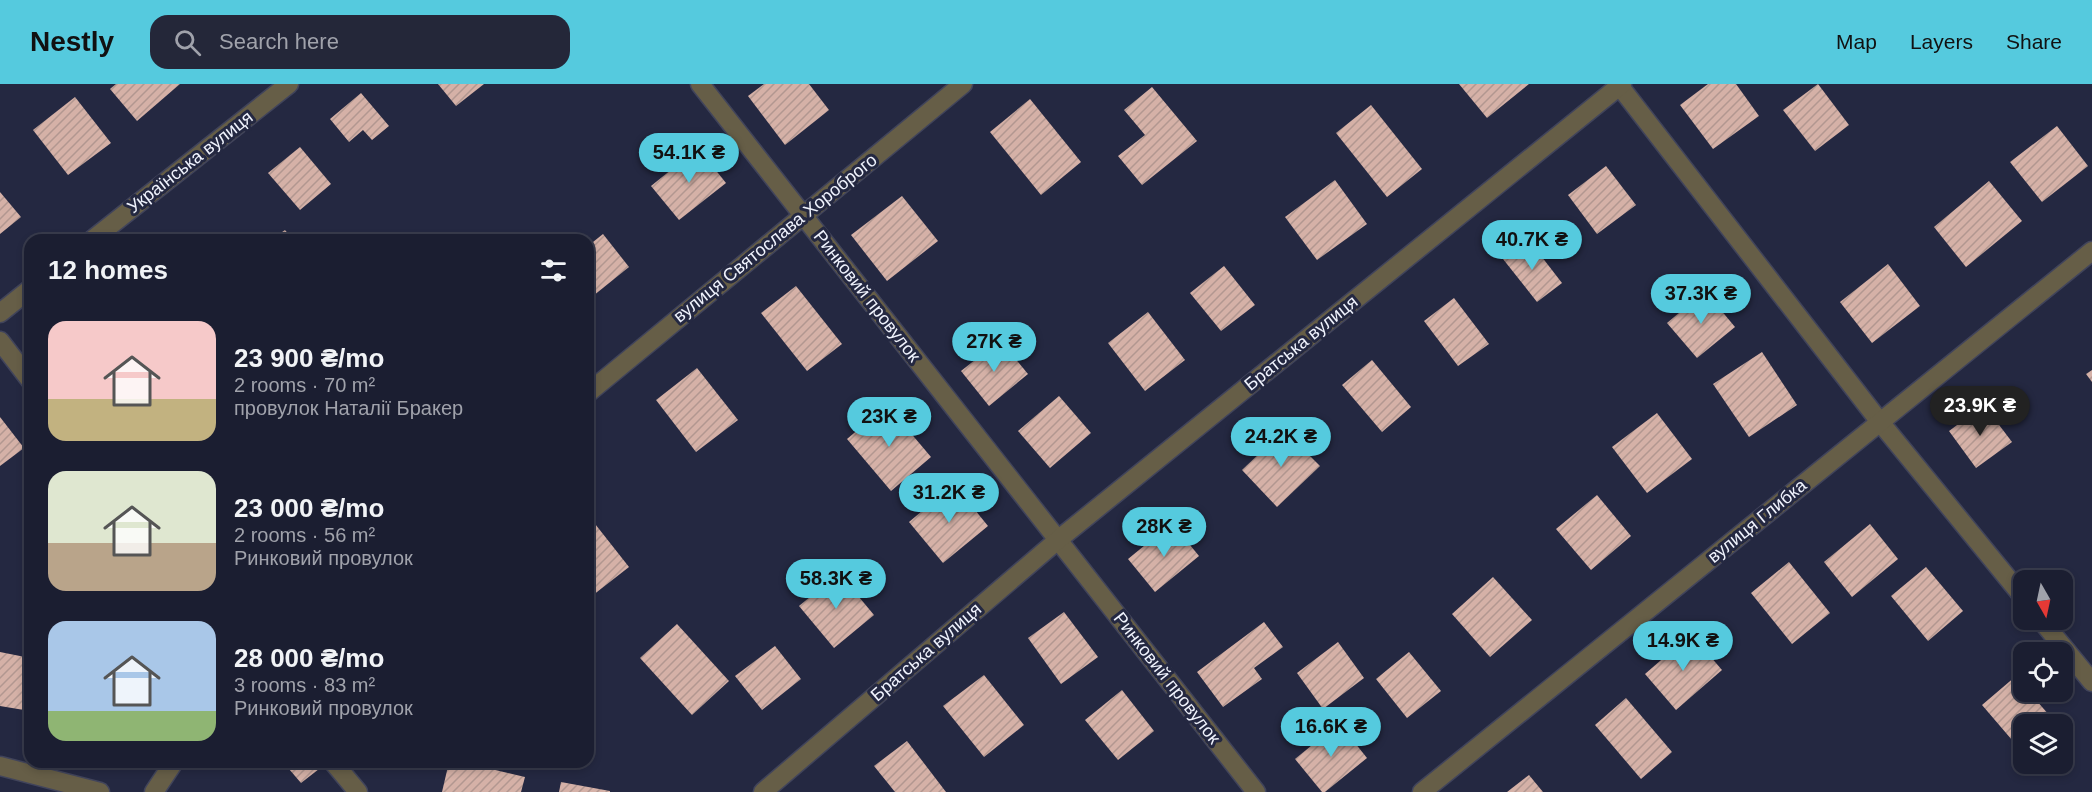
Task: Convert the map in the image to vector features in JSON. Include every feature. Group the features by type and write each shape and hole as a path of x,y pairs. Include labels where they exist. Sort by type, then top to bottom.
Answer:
{"street":[{"name":"Українська вулиця","path":"100,234 289,84"},
{"name":"Ринковий провулок","path":"700,84 1059,538 1256,792"},
{"name":"вулиця Святослава Хороброго","path":"594,388 963,84"},
{"path":"1620,85 1880,422 2013,585"},
{"name":"Братська вулиця","path":"764,792 1059,538 1620,85"},
{"name":"вулиця Глибка","path":"1422,792 2092,251"},
{"path":"0,313 24,294"},
{"path":"0,341 24,372"},
{"path":"2049,630 2092,682"},
{"path":"0,766 100,792"},
{"path":"154,792 170,768"},
{"path":"338,768 358,792"}],"building":[{"path":"116,84 180,84 137,121 110,89"},
{"path":"438,84 484,84 456,106"},
{"path":"764,84 809,84 829,110 785,145 748,96"},
{"path":"1459,84 1529,84 1487,118"},
{"path":"1708,84 1736,84 1759,116 1713,149 1680,105"},
{"path":"1818,84 1849,125 1815,151 1783,110"},
{"path":"1152,87 1197,141 1142,185 1118,156 1145,135 1124,110"},
{"path":"361,93 389,126 372,140 363,130 349,142 330,119"},
{"path":"75,97 111,143 68,175 33,130"},
{"path":"1030,99 1081,162 1041,195 990,132"},
{"path":"1371,105 1422,169 1387,197 1336,133"},
{"path":"2057,126 2088,166 2042,202 2010,162"},
{"path":"300,147 331,184 300,210 268,173"},
{"path":"698,148 726,183 679,220 651,186"},
{"path":"1606,166 1636,205 1597,234 1568,195"},
{"path":"1335,180 1367,224 1317,260 1285,217"},
{"path":"1989,181 2022,221 1966,267 1934,227"},
{"path":"0,192 21,217 0,234"},
{"path":"902,196 938,241 887,281 851,235"},
{"path":"603,234 629,267 594,295 594,241"},
{"path":"1528,239 1562,283 1537,302 1503,259"},
{"path":"1888,264 1920,306 1872,343 1840,302"},
{"path":"1224,266 1255,305 1221,331 1190,293"},
{"path":"796,286 842,344 807,371 761,313"},
{"path":"1705,291 1735,327 1697,358 1667,323"},
{"path":"1454,298 1489,344 1458,366 1424,321"},
{"path":"1148,312 1185,360 1145,391 1108,343"},
{"path":"1000,340 1028,374 989,406 961,371"},
{"path":"1762,352 1797,405 1749,437 1713,384"},
{"path":"1372,360 1411,407 1382,432 1342,385"},
{"path":"697,368 738,420 696,452 656,400"},
{"path":"2092,370 2092,382 2086,374"},
{"path":"1059,396 1091,433 1050,468 1018,431"},
{"path":"887,405 931,457 891,491 847,439"},
{"path":"1984,405 2012,442 1976,468 1949,431"},
{"path":"1657,413 1692,459 1647,493 1612,447"},
{"path":"0,417 24,448 0,466"},
{"path":"1284,430 1320,466 1277,507 1242,470"},
{"path":"954,484 988,526 943,563 909,522"},
{"path":"1597,495 1631,536 1591,570 1556,529"},
{"path":"594,523 629,567 594,594"},
{"path":"1172,523 1199,556 1155,592 1128,559"},
{"path":"1870,524 1898,559 1852,597 1824,562"},
{"path":"1789,562 1830,613 1792,644 1751,593"},
{"path":"1926,567 1963,611 1928,641 1891,596"},
{"path":"839,573 874,615 834,648 799,606"},
{"path":"1493,577 1532,620 1490,657 1452,614"},
{"path":"1064,612 1098,657 1061,684 1028,638"},
{"path":"1264,622 1283,647 1254,668 1262,679 1223,707 1197,672"},
{"path":"677,624 729,681 692,715 640,658"},
{"path":"1691,634 1722,670 1676,710 1645,674"},
{"path":"1338,642 1364,678 1323,709 1297,673"},
{"path":"775,646 801,679 762,710 735,676"},
{"path":"0,652 24,657 24,710 0,706"},
{"path":"1409,652 1441,691 1407,718 1376,679"},
{"path":"984,675 1024,725 984,757 943,706"},
{"path":"2013,679 2013,702 2038,702 2048,714 2013,714 2013,741 1982,705"},
{"path":"1122,690 1154,731 1118,760 1085,720"},
{"path":"1626,698 1672,752 1641,779 1595,725"},
{"path":"1339,723 1367,758 1325,792 1322,792 1295,759"},
{"path":"907,741 946,792 895,792 874,766"},
{"path":"288,768 319,769 301,783"},
{"path":"448,768 487,768 525,777 521,792 442,792"},
{"path":"1529,775 1543,792 1507,792"},
{"path":"561,782 610,791 610,792 559,792"}]}
